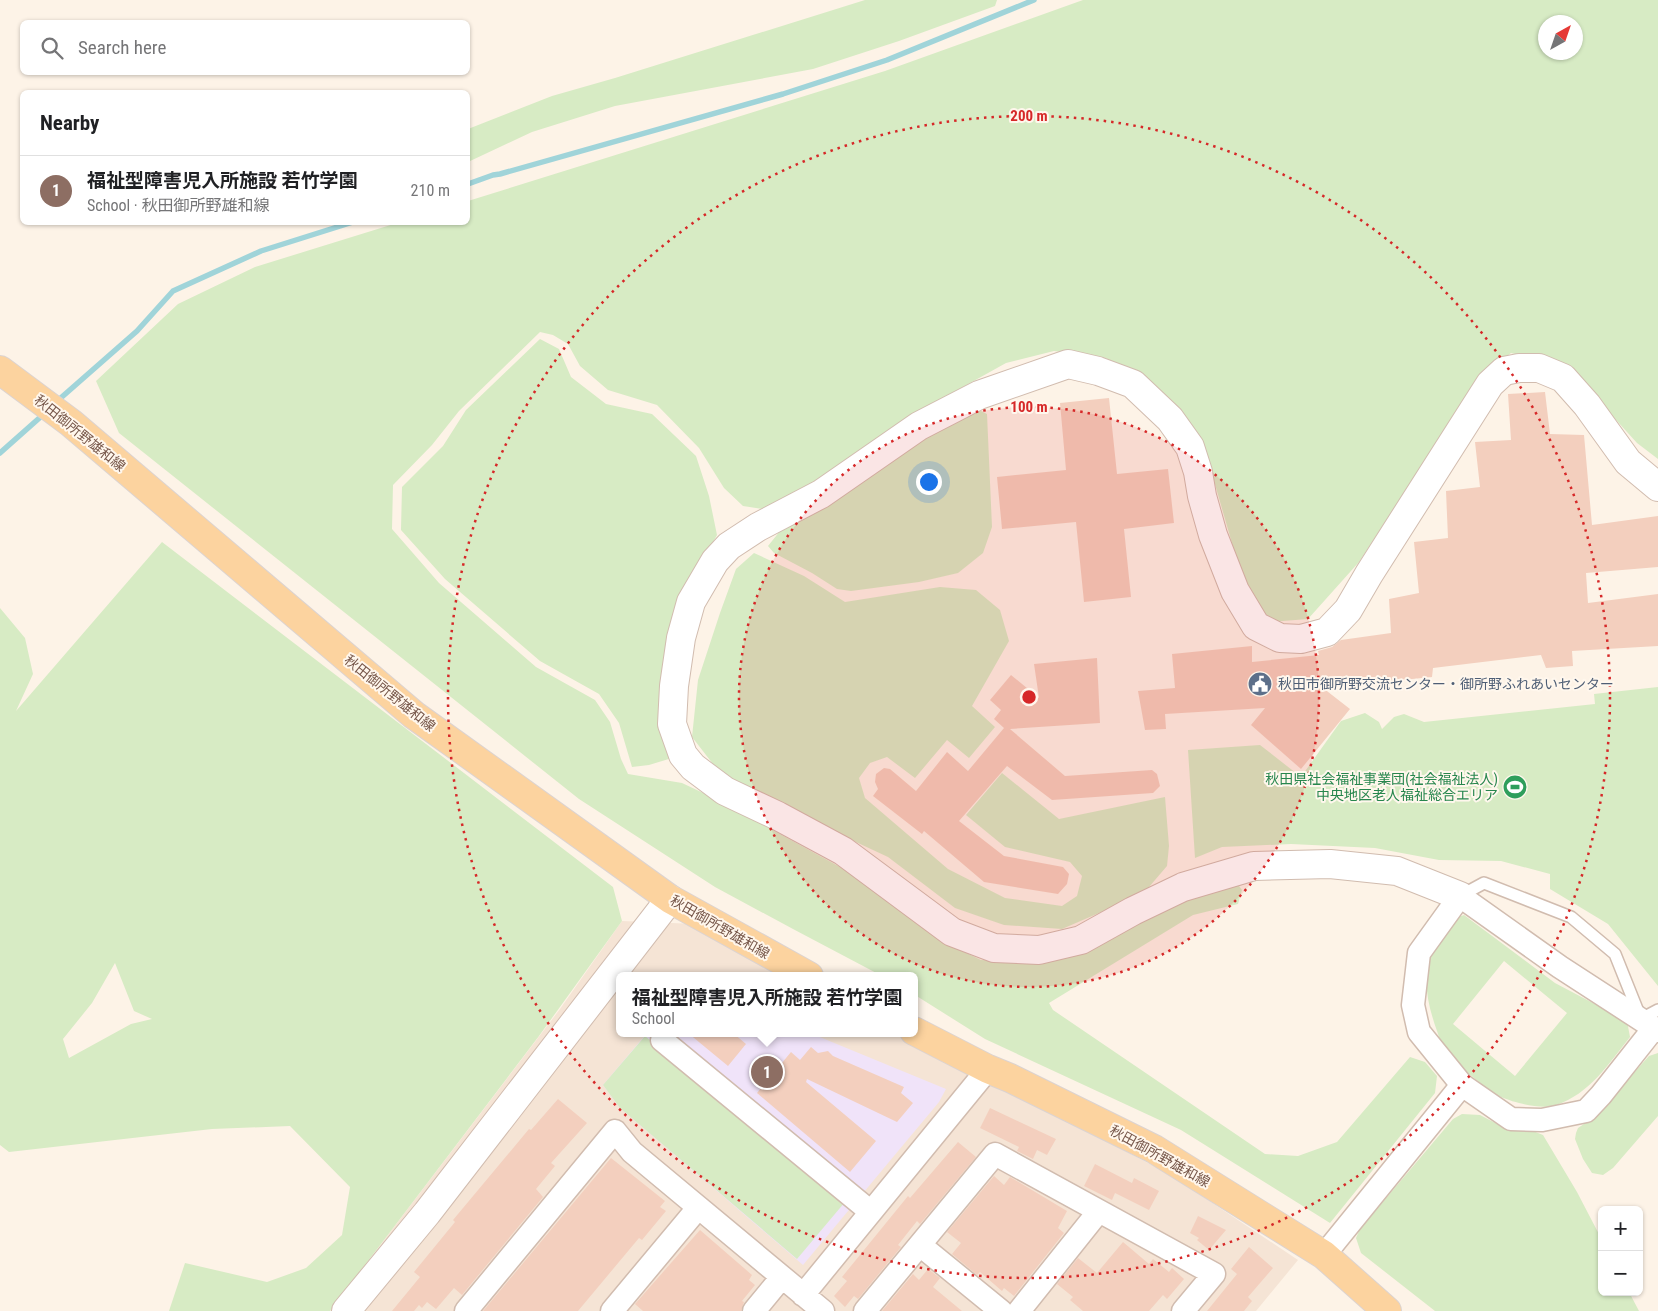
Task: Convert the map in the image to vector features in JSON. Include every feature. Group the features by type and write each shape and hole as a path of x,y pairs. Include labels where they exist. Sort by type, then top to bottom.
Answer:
{"main road":[{"name":"秋田御所野雄和線","path":"8,376 71,423 414,715 670,900 801,972"},
{"name":"秋田御所野雄和線","path":"918,1033 1154,1150 1324,1255 1388,1311"}],"street":[{"path":"1460,896 1419,953 1413,1005 1419,1032 1462,1085 1511,1119 1542,1120 1586,1111 1601,1095 1653,1022 1560,967 1460,896 1397,871 1330,864 1254,866 1183,887 1081,940 1039,950 994,948 952,932 843,851 778,816 725,791 693,767 683,755 672,724 674,686 681,638 690,602 715,561 729,546 758,527 821,494 919,426 979,395 1068,364 1098,371 1134,384 1170,419 1190,447 1213,535 1235,591 1256,626 1280,638 1301,639 1327,632 1348,610 1490,384 1504,371 1519,368 1539,368 1563,378 1587,405 1628,462 1658,487"},
{"path":"346,1311 433,1206 670,900"},
{"path":"662,1040 871,1212"},
{"path":"803,1295 988,1069"},
{"path":"1324,1255 1462,1085"},
{"path":"466,1311 615,1131 632,1152 823,1311"},
{"path":"865,1311 995,1154 1214,1274 1183,1311"},
{"path":"612,1311 698,1208"},
{"path":"1019,1311 1099,1211"},
{"path":"920,1244 1001,1311"},
{"path":"754,1311 782,1277"}],"lane":[{"path":"1460,896 1484,883 1571,917 1615,954 1653,1022"}],"shaded area":[{"path":"622,921 696,924 782,972 616,972 616,1037 907,1037 1169,1174 1298,1260 1256,1311 330,1311 560,1009"},
{"path":"644,1037 820,1037 946,1089 939,1102 803,1265 620,1108 603,1085"}],"green space":[{"path":"865,0 997,0 995,6 899,41 813,69 615,106 532,132 470,161 470,128 552,96"},
{"path":"1083,0 1658,0 1658,459 1637,443 1567,366 1511,353 1479,378 1359,562 1308,619 1270,622 1240,571 1208,460 1161,393 1106,358 1054,351 1006,363 918,412 827,475 768,510 743,506 724,488 699,448 657,405 608,390 580,366 568,344 553,335 540,332 459,411 432,445 393,485 392,529 439,583 536,667 595,700 610,722 621,759 628,774 682,783 716,799 851,873 940,940 981,960 1021,962 1236,882 1242,890 1238,904 1193,915 1049,1003 1053,1010 1265,1154 1298,1156 1337,1142 1410,1057 1425,1062 1437,1076 1435,1093 1330,1223 1181,1130 985,1039 918,997 918,972 874,972 715,887 579,799 119,433 96,381 178,304 255,267 391,225 470,225 470,200 885,71"},
{"path":"540,339 559,349 571,377 606,404 652,414 696,456 709,496 717,535 679,603 672,758 649,765 632,767 619,723 599,694 540,661 445,579 401,530 402,487 443,446 466,410"},
{"path":"975,408 987,414 992,527 983,553 958,573 919,582 851,591 837,589 774,553 768,546 780,531 916,439"},
{"path":"162,542 613,887 622,921 539,1036 330,1311 169,1311 185,1263 267,1282 306,1268 342,1235 350,1187 290,1126 212,1129 9,1152 0,1145 0,608 25,638 33,674 16,711","holes":["115,963 134,1011 152,1019 131,1024 69,1058 63,1039 92,1003"]},
{"path":"754,553 804,576 845,602 940,587 976,590 1000,610 1009,641 972,706 995,727 969,758 947,740 915,778 887,757 870,763 859,778 865,798 948,869 1005,898 1062,906 1077,896 1082,876 1070,862 1005,847 966,815 1002,773 1059,819 1165,797 1169,846 1167,866 1143,894 1062,929 1004,925 955,908 888,857 740,788 713,764 692,737 698,680 720,613 736,569"},
{"name":"秋田県社会福祉事業団(社会福祉法人) 中央地区老人福祉総合エリア","path":"1658,687 1658,986 1608,924 1550,889 1550,874 1501,861 1439,860 1375,848 1291,844 1222,847 1195,858 1188,750 1260,745 1301,777 1341,721 1365,713 1379,722 1382,729 1394,717 1404,714 1424,722 1595,704 1594,694"},
{"path":"1464,915 1555,983 1627,1021 1630,1037 1598,1077 1589,1086 1568,1100 1556,1105 1543,1107 1528,1105 1501,1097 1479,1082 1453,1060 1443,1048 1427,994 1427,971 1429,960 1445,929 1449,923","holes":["1504,961 1567,1013 1515,1076 1453,1024"]},
{"path":"644,1037 646,1037 845,1202 797,1259 620,1108 603,1085"},
{"path":"1658,1053 1658,1116 1613,1168 1603,1175 1592,1173 1583,1159 1575,1139 1578,1128 1593,1118 1649,1056"},
{"path":"1462,1114 1480,1115 1505,1128 1528,1129 1543,1135 1577,1192 1598,1232 1598,1296 1631,1296 1639,1311 1435,1311 1361,1253 1356,1238 1360,1229 1453,1119"}],"building":[{"path":"1545,392 1550,434 1584,435 1592,525 1658,516 1658,567 1586,573 1588,603 1658,594 1658,646 1572,651 1573,666 1546,668 1541,655 1433,668 1432,677 1323,688 1350,709 1301,769 1251,725 1265,708 1165,714 1166,729 1145,730 1138,691 1175,688 1172,654 1252,646 1252,662 1319,655 1318,651 1332,647 1341,640 1391,633 1389,599 1419,593 1414,542 1448,538 1446,491 1480,487 1475,442 1511,440 1508,394"},
{"path":"1109,398 1117,474 1168,469 1174,523 1124,529 1131,597 1084,602 1076,522 1002,529 997,477 1066,470 1060,403"},
{"path":"1097,658 1100,723 1010,729 1065,776 1152,770 1157,774 1160,786 1153,793 1052,800 1007,766 959,821 1004,856 1063,867 1069,874 1067,884 1058,894 984,882 924,831 922,834 873,796 878,789 875,782 876,774 884,768 890,769 916,791 947,752 968,771 1004,728 994,719 1001,710 990,700 1011,675 1039,698 1034,664"},
{"path":"693,1037 738,1037 746,1044 728,1066"},
{"path":"811,1047 818,1053 828,1051 833,1056 904,1087 901,1093 913,1103 897,1122 807,1079 806,1082 876,1141 850,1172 757,1093 791,1052 800,1060"},
{"path":"558,1099 587,1123 551,1163 555,1166 536,1189 543,1197 462,1295 454,1288 436,1309 427,1302 422,1308 419,1305 414,1311 392,1311 420,1277 414,1272 455,1222 453,1220 529,1129 531,1130"},
{"path":"990,1108 1056,1139 1047,1155 1037,1150 1033,1159 1017,1151 1019,1147 980,1128"},
{"path":"958,1142 976,1157 920,1224 917,1221 898,1245 901,1247 858,1299 854,1296 845,1307 834,1296 847,1281 842,1277 908,1196 910,1198"},
{"path":"611,1158 665,1201 660,1207 666,1211 642,1240 639,1238 578,1311 483,1311"},
{"path":"1095,1164 1132,1183 1134,1178 1159,1191 1149,1210 1115,1193 1112,1200 1084,1186"},
{"path":"994,1176 1004,1185 1010,1177 1067,1211 1058,1228 1064,1233 1014,1296 1004,1288 1002,1291 980,1272 977,1275 952,1254 961,1243 947,1232"},
{"path":"1198,1216 1226,1230 1209,1250 1197,1240 1199,1238 1190,1233"},
{"path":"700,1230 752,1275 749,1280 755,1285 742,1301 744,1302 741,1311 643,1311 635,1304"},
{"path":"1123,1242 1149,1264 1153,1259 1169,1272 1172,1268 1184,1279 1167,1299 1163,1295 1149,1311 1083,1311 1070,1300 1073,1297 1057,1284 1078,1258 1097,1273"},
{"path":"1249,1247 1273,1268 1248,1297 1252,1301 1244,1311 1207,1311 1237,1274 1231,1269"},
{"path":"928,1269 940,1278 933,1287 962,1311 882,1311 913,1274 919,1280"}],"waterway":[{"path":"470,183 493,175 783,94 887,60 1034,0"},
{"path":"55,403 137,331 173,291 261,251 343,225"},
{"path":"0,453 45,413"}],"place":[{"name":"秋田市御所野交流センター・御所野ふれあいセンター","path":"1260,684"},
{"name":"秋田県社会福祉事業団(社会福祉法人) 中央地区老人福祉総合エリア","path":"1515,787"},
{"name":"福祉型障害児入所施設 若竹学園","path":"767,1072"}]}
